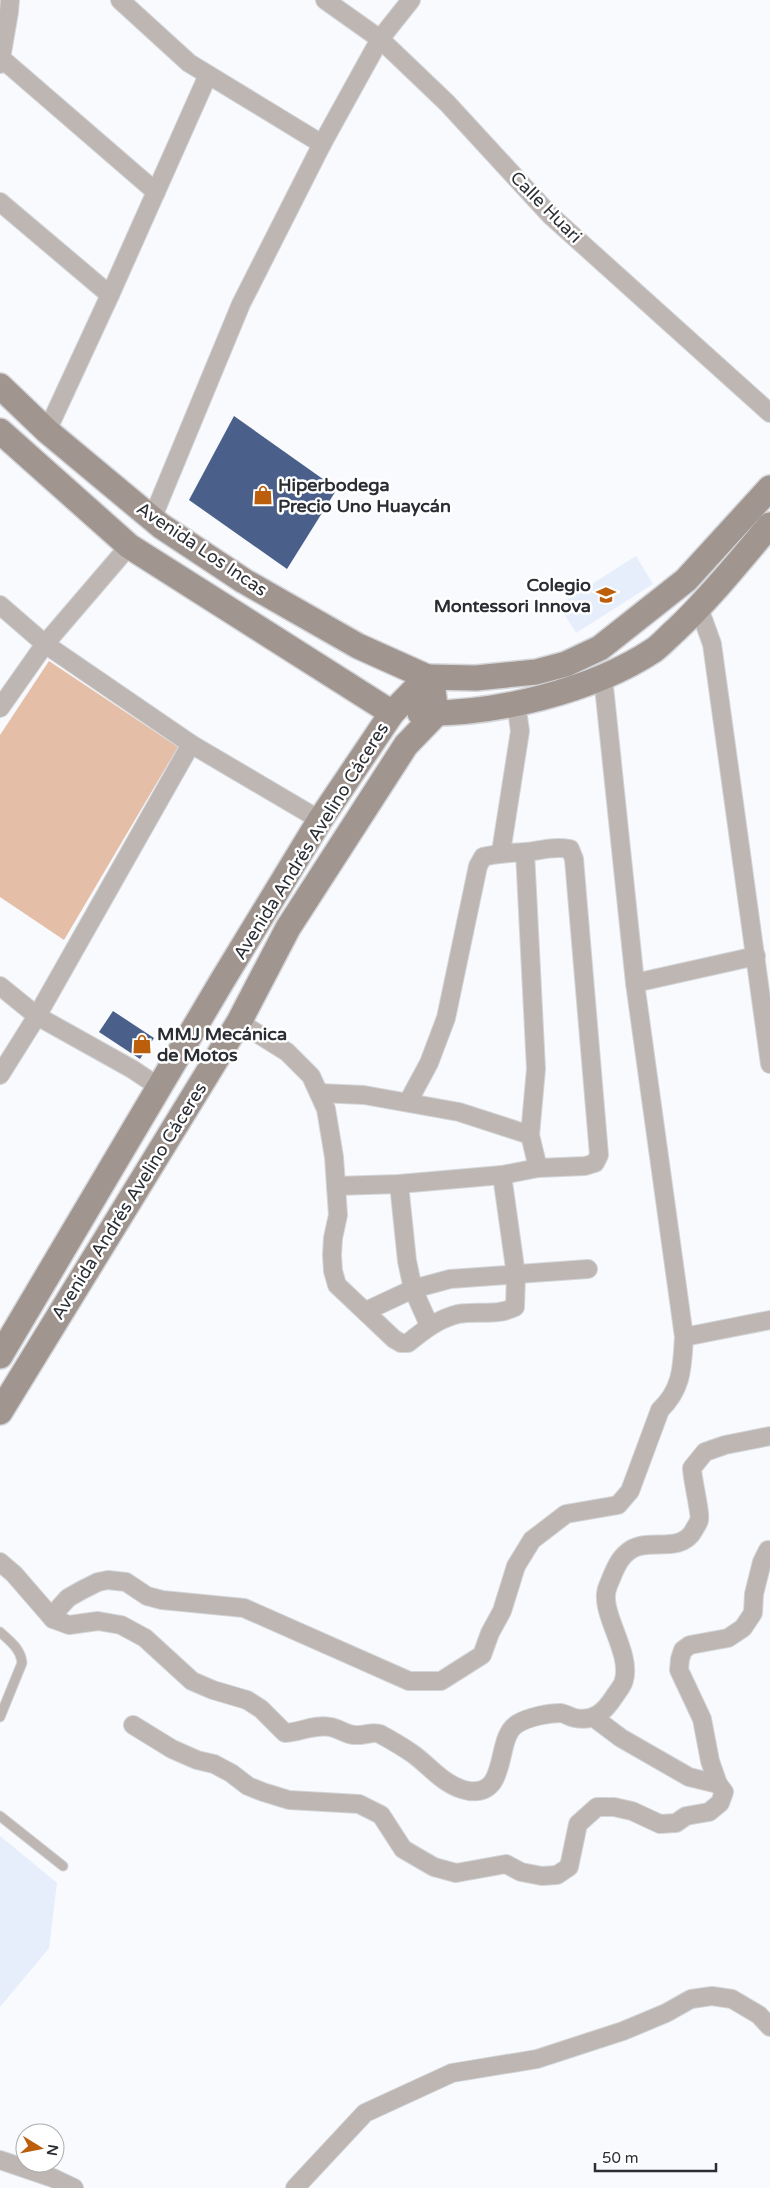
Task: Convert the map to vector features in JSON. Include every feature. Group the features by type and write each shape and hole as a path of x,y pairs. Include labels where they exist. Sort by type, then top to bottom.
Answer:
{"main road":[{"name":"Avenida Los Incas","path":"0,386 47,431 152,519 244,581 349,641 427,677"},
{"name":"Avenida Los Incas","path":"0,431 129,546 392,713"},
{"path":"436,714 433,690 427,677 476,678 536,672 566,664 600,648 686,580 770,488"},
{"name":"Avenida Andrés Avelino Cáceres","path":"392,713 436,714 516,703 554,695 602,677 655,649 699,608 770,525"},
{"name":"Avenida Andrés Avelino Cáceres","path":"0,1356 320,820 392,713 427,677"},
{"name":"Avenida Andrés Avelino Cáceres","path":"0,1412 240,1022 288,928 406,745 436,714"},
{"path":"265,912 288,928"},
{"path":"53,1267 79,1282"}],"street":[{"path":"10,0 10,12 1,61 156,192"},
{"path":"120,0 189,63 322,144"},
{"name":"Calle Huari","path":"325,0 380,39 447,102 550,215 770,412"},
{"path":"152,519 241,304 322,144 380,39 410,0"},
{"path":"47,431 208,75"},
{"path":"0,202 110,295"},
{"path":"0,708 45,644 129,546"},
{"path":"0,604 45,644 191,744 320,820"},
{"path":"699,608 712,644 770,1064"},
{"path":"53,1619 59,1608 68,1598 82,1590 98,1582 108,1580 126,1582 148,1596 162,1600 244,1608 409,1680 441,1681 482,1655 490,1633 502,1611 516,1566 532,1540 566,1514 618,1505 630,1491 660,1410 669,1401 681,1379 684,1337 635,983 602,677"},
{"path":"501,852 520,731 516,703"},
{"path":"0,1075 37,1016 191,744"},
{"path":"336,1186 399,1184 502,1175 538,1168 585,1166 595,1163 599,1156 574,860 570,849 558,847 525,852 501,852 484,857 478,866 446,1018 429,1063 408,1102"},
{"path":"525,852 536,1068 530,1135 538,1168"},
{"path":"635,983 756,956"},
{"path":"0,986 37,1016 132,1068 159,1087"},
{"path":"240,1022 287,1052 311,1076 326,1109 334,1157 338,1215 333,1238 333,1271 337,1285 394,1339 408,1343 429,1325 459,1314 503,1313 515,1307 516,1275 502,1175"},
{"path":"318,1093 364,1095 459,1112 530,1135"},
{"path":"399,1184 407,1261 413,1290 429,1325"},
{"path":"366,1311 413,1290 450,1279 588,1268"},
{"path":"684,1337 770,1320"},
{"path":"0,1562 14,1574 53,1619 69,1625 98,1621 121,1625 145,1638 192,1681 213,1690 247,1700 261,1708 286,1733 299,1732 312,1727 331,1727 345,1734 356,1736 378,1733 413,1754 440,1778 469,1790 482,1790 494,1780 502,1763 507,1736 516,1724 542,1715 562,1713 576,1718 593,1717 605,1711 624,1681 625,1661 610,1616 606,1591 621,1557 634,1547 675,1543 690,1537 700,1519 692,1468 705,1452 725,1445 770,1436"},
{"path":"133,1725 172,1749 231,1772 248,1786 263,1792 289,1800 359,1804 381,1815 404,1849 434,1867 456,1873 506,1864 521,1872 542,1876 558,1874 569,1867 578,1824 596,1808 614,1807 632,1811 660,1824 676,1822 686,1816 709,1812 720,1803 724,1792 718,1784 710,1761 702,1719 679,1670 680,1659 683,1650 690,1645 728,1638 744,1628 752,1613 754,1594 762,1562 768,1550"},
{"path":"593,1717 621,1738 690,1778 718,1784"},
{"path":"294,2188 364,2113 452,2073 537,2059 623,2031 666,2013 691,1999 712,1996 732,1999 759,2015 770,2027"},
{"path":"0,2160 53,2178 74,2188"}],"lane":[{"path":"0,1632 18,1650 22,1663 0,1717"},
{"path":"0,1816 63,1866"}],"shaded area":[{"name":"Colegio Montessori Innova","path":"636,556 653,584 576,633 559,605"},
{"path":"49,661 178,747 64,940 0,897 0,735"},
{"path":"0,1836 57,1883 49,1948 0,2007"}],"building":[{"name":"Hiperbodega Precio Uno Huaycán","path":"234,416 337,489 287,569 189,500"},
{"path":"113,1011 154,1038 140,1059 99,1032"}],"place":[{"name":"Hiperbodega Precio Uno Huaycán","path":"263,495"},
{"name":"Colegio Montessori Innova","path":"606,595"},
{"name":"MMJ Mecánica de Motos","path":"142,1044"}]}
